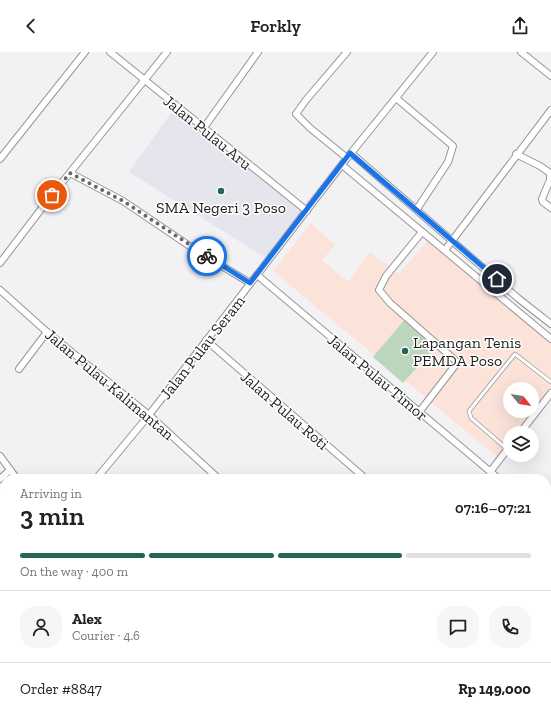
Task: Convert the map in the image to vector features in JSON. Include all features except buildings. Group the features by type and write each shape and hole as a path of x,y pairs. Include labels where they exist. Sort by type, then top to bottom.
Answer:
{"street":[{"path":"0,159 85,52"},
{"name":"Jalan Pulau Aru","path":"110,52 203,129 307,211"},
{"path":"0,263 70,173 168,52"},
{"path":"203,129 258,52"},
{"path":"347,52 296,114 310,128 349,156 417,210 519,299 551,324"},
{"name":"Jalan Pulau Seram","path":"100,474 149,416 349,156 433,52"},
{"path":"521,52 551,76"},
{"path":"396,98 453,146 448,162 417,210"},
{"path":"445,250 516,154 551,110"},
{"path":"516,154 540,166 550,173 550,180 542,197 543,202 551,208"},
{"path":"342,165 445,250 495,294 551,339"},
{"path":"70,173 123,201 194,249 250,283"},
{"path":"420,411 457,363 390,303 379,290 386,276 422,232"},
{"name":"Jalan Pulau Timor","path":"257,275 420,411 493,474"},
{"name":"Jalan Pulau Kalimantan","path":"0,290 47,332 149,416 213,474"},
{"path":"19,369 47,332"},
{"name":"Jalan Pulau Roti","path":"206,340 360,474"},
{"path":"525,426 551,393"},
{"path":"490,472 503,455"},
{"path":"0,456 13,474"},
{"path":"6,474 10,470"}],"lane":[{"path":"503,442 471,418 469,411 514,354 551,382"}],"shaded area":[{"name":"SMA Negeri 3 Poso","path":"176,106 306,210 267,259 129,172"},
{"path":"311,223 335,245 322,260 348,282 370,252 399,274 430,238 551,340 551,387 539,402 539,382 503,382 503,418 527,418 520,426 503,426 503,449 497,457 273,271"}],"green space":[{"name":"Lapangan Tenis PEMDA Poso","path":"406,318 437,345 403,383 373,357"}],"way so far":[{"path":"52,195 70,173 123,201 194,249 207,256"}],"place":[{"name":"SMA Negeri 3 Poso","path":"221,191"},
{"name":"Lapangan Tenis PEMDA Poso","path":"405,351"}],"route":[{"path":"207,256 250,283 307,211 350,153 497,279"}]}
